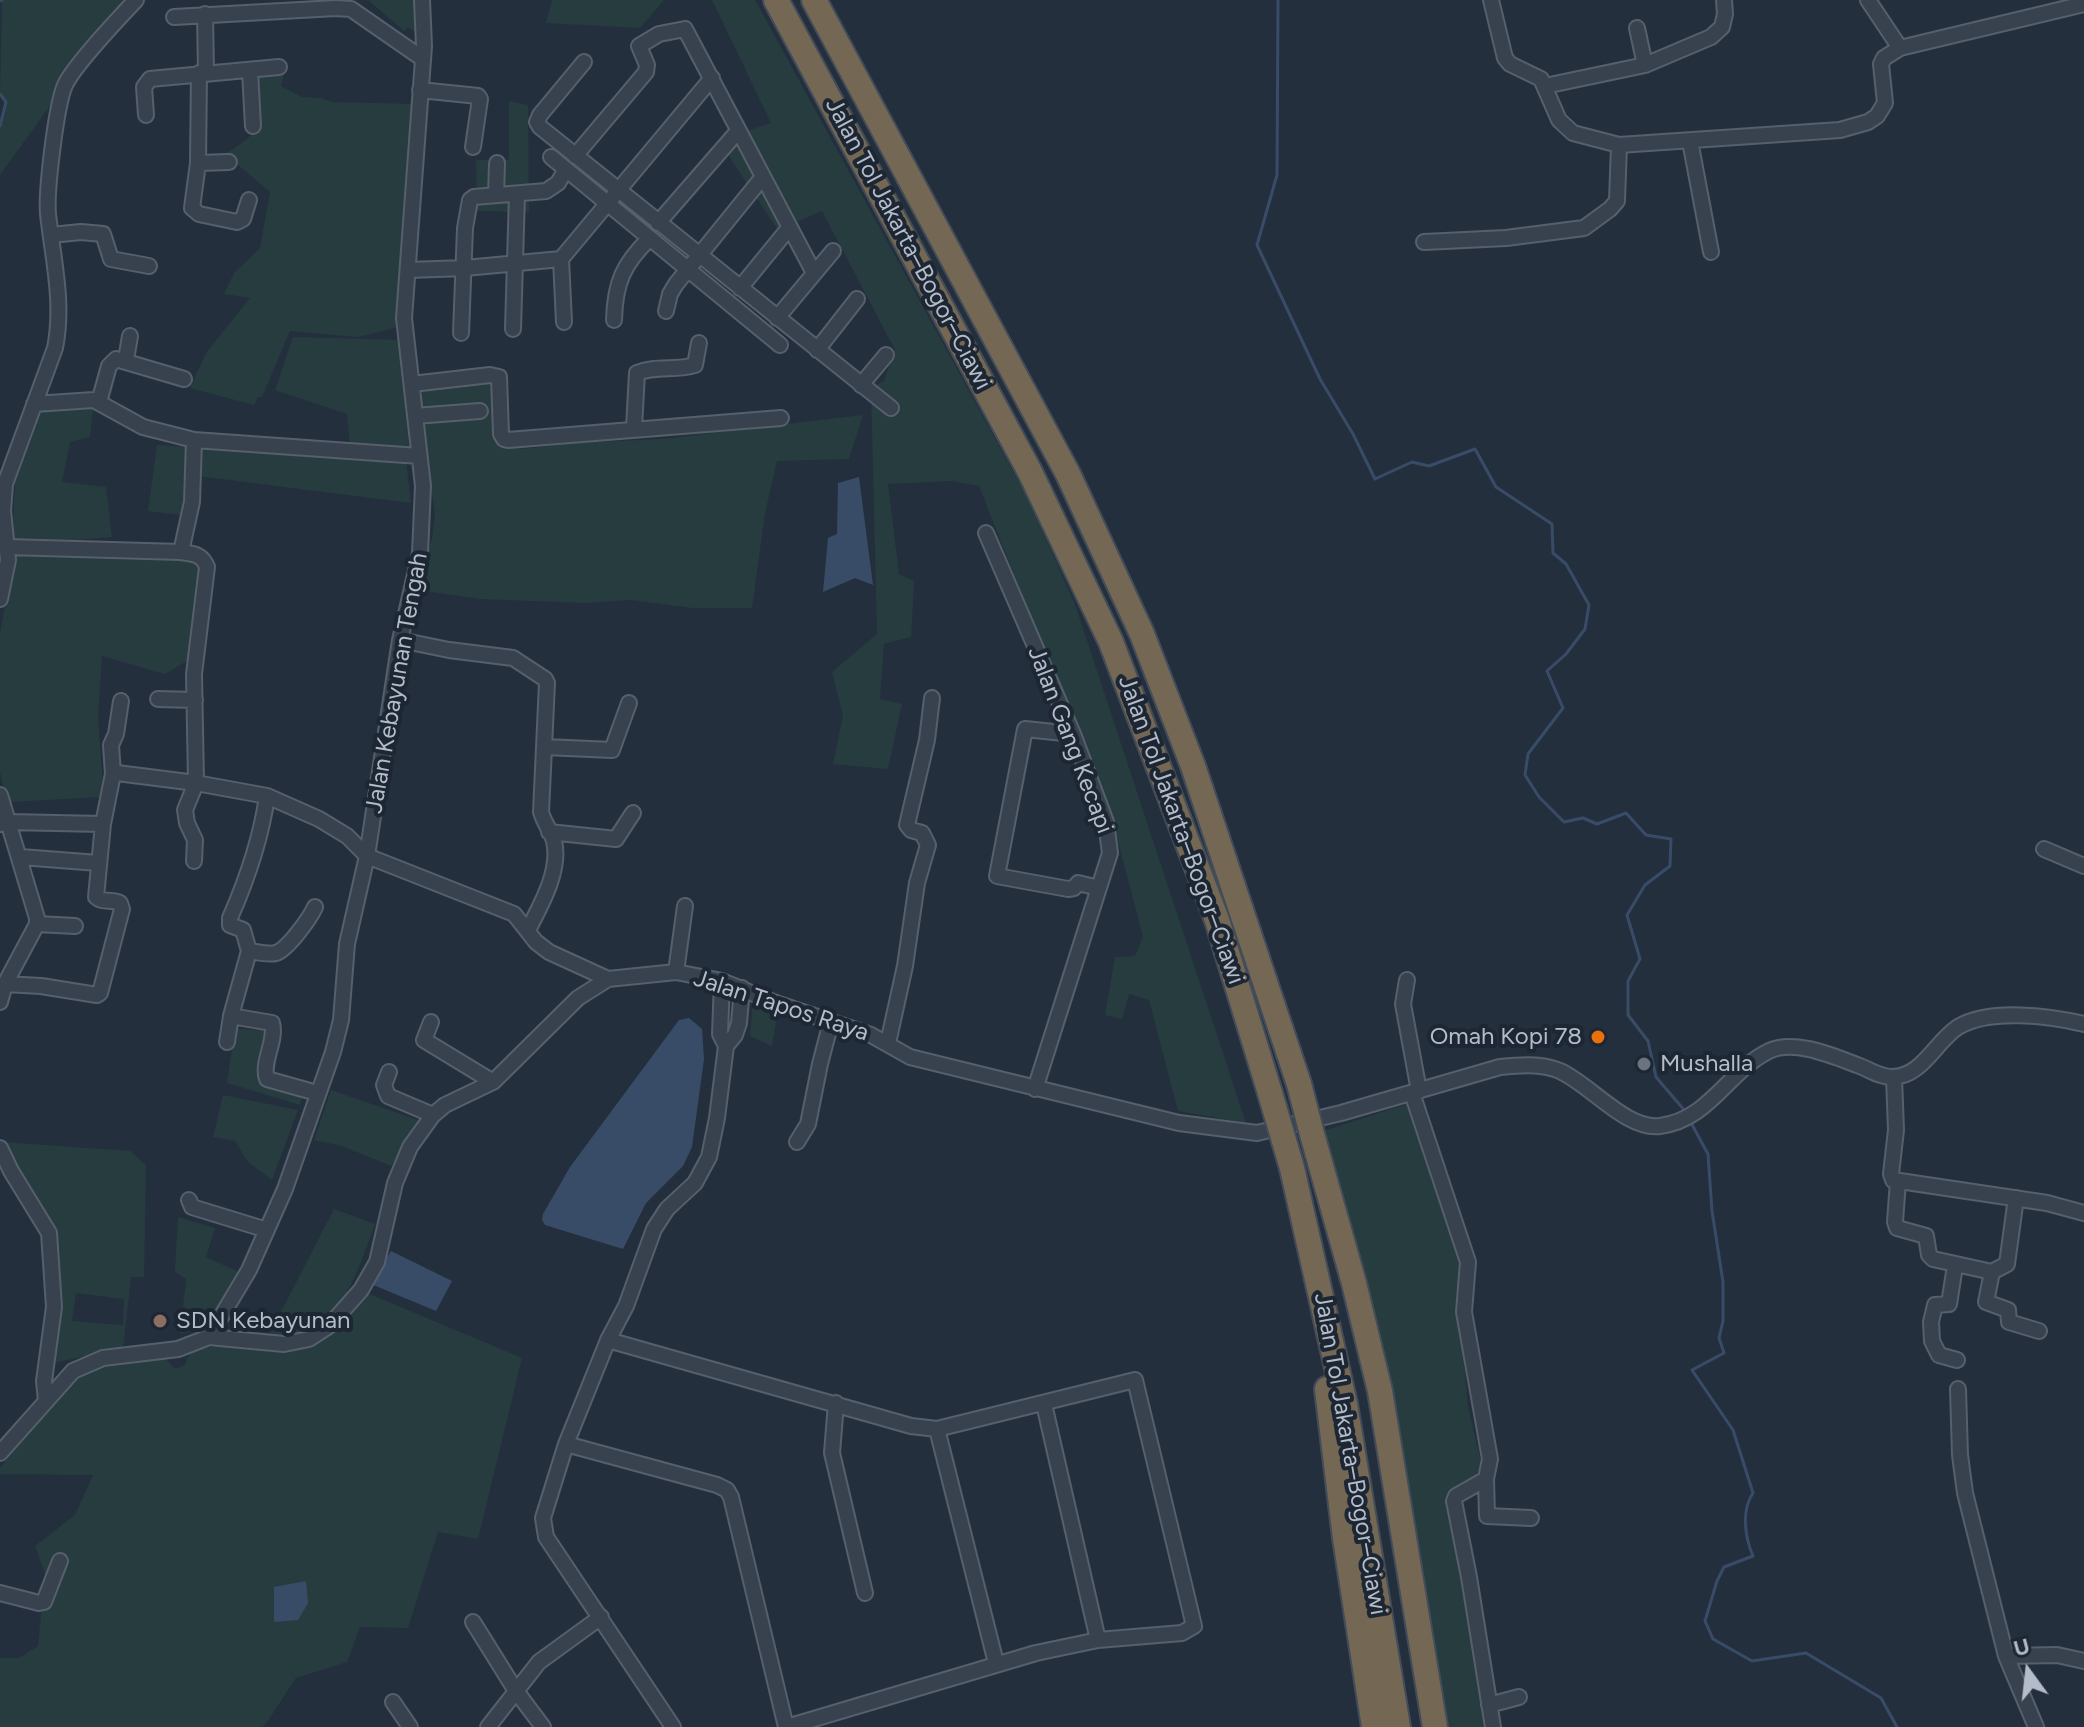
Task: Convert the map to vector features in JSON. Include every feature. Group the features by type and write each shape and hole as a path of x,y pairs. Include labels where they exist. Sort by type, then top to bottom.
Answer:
{"highway":[{"name":"Jalan Tol Jakarta–Bogor–Ciawi","path":"776,0 1030,472 1111,642 1217,920 1299,1197 1345,1404 1398,1727"},
{"name":"Jalan Tol Jakarta–Bogor–Ciawi","path":"814,0 1068,474 1142,634 1193,766 1299,1084 1354,1283 1380,1391 1435,1727"},
{"path":"1299,1197 1374,1727"}],"street":[{"path":"0,599 8,560 3,511 5,484 55,348 59,329 60,308 48,193 58,112 65,85 136,0"},
{"name":"Jalan Kebayunan Tengah","path":"209,1337 249,1270 285,1189 333,1052 341,1020 347,944 367,856 400,640 420,553 423,486 404,318 424,51 422,0"},
{"path":"1491,0 1505,58 1510,64 1538,76 1559,120 1573,133 1619,145 1840,130 1868,122 1877,116 1885,103 1881,64 1884,58 1900,48 2084,4"},
{"path":"1545,86 1645,65 1718,33 1724,20 1724,0"},
{"path":"1868,0 1900,48"},
{"path":"174,17 351,9 424,51"},
{"path":"205,14 198,163 192,203 195,212 240,221 249,200"},
{"path":"1637,28 1645,65"},
{"path":"461,333 469,203 474,197 537,193 553,188 648,69 639,46 652,37 675,29 685,29 814,273"},
{"path":"584,62 540,115 537,122 540,127 607,203 780,345"},
{"path":"146,115 146,83 158,77 279,67"},
{"path":"250,71 253,126"},
{"path":"564,322 561,259 712,78"},
{"path":"420,90 478,96 473,147"},
{"path":"658,223 738,131"},
{"path":"1690,141 1711,252"},
{"path":"1424,242 1506,238 1584,228 1617,201 1619,145"},
{"path":"551,157 571,163 618,191 891,408"},
{"path":"198,163 229,162"},
{"path":"496,195 497,163"},
{"path":"666,311 670,294 762,178"},
{"path":"513,329 517,194"},
{"path":"740,288 789,228"},
{"path":"51,235 81,232 103,234 111,259 149,266"},
{"path":"614,320 615,293 622,272 637,250 650,238"},
{"path":"777,318 833,251"},
{"path":"408,270 561,259"},
{"path":"817,350 857,299"},
{"path":"126,360 130,336"},
{"path":"634,428 637,373 647,369 695,365 699,343"},
{"path":"861,385 886,355"},
{"path":"99,402 111,362 116,359 184,379"},
{"path":"412,384 490,375 499,377 504,439 781,418"},
{"path":"34,404 94,400 143,427 194,440 419,456"},
{"path":"415,416 480,411"},
{"path":"181,552 192,502 194,440"},
{"name":"Jalan Gang Kecapi","path":"986,533 1073,734 1109,837 1110,853 1035,1089"},
{"path":"7,547 181,552 201,556 207,567 194,674 196,783 185,810 195,840 194,861"},
{"path":"400,640 513,658 541,674 547,683 541,812 553,839 555,862 528,930"},
{"path":"888,1043 905,966 917,883 928,845 922,833 911,830 907,825 927,740 932,698"},
{"path":"158,699 195,700"},
{"path":"5,984 97,995 102,989 122,909 120,903 96,897 103,824 113,774 111,745 121,701"},
{"path":"545,747 612,750 629,703"},
{"path":"1073,734 1025,729 997,876 1068,889 1078,883 1099,888"},
{"path":"113,774 196,783 267,796 319,819 347,836 367,856 514,914 536,942 549,952 608,979"},
{"path":"0,795 4,823 21,857 37,924 5,984 0,1002"},
{"path":"227,1042 249,951 243,930 230,925 230,918 250,872 260,839 267,796"},
{"path":"549,832 616,839 633,813"},
{"path":"4,823 103,824"},
{"path":"2044,849 2084,866"},
{"path":"21,857 98,863"},
{"path":"676,972 685,906"},
{"path":"249,951 277,953 304,926 315,907"},
{"path":"37,924 75,926"},
{"name":"Jalan Tapos Raya","path":"0,1453 73,1371 85,1365 121,1354 178,1349 209,1337 284,1344 309,1339 329,1326 347,1308 377,1262 395,1183 410,1147 433,1115 445,1105 493,1082 578,998 608,979 625,975 676,972 722,981 871,1035 910,1057 1179,1123 1257,1133 1520,1064 1558,1070 1628,1119 1659,1126 1690,1116 1712,1101 1768,1051 1777,1049 1817,1052 1880,1075 1894,1077"},
{"path":"1407,980 1403,1004 1416,1092 1468,1262 1464,1312 1489,1447 1487,1516 1531,1518"},
{"path":"722,981 720,1034 726,1046"},
{"path":"673,1727 546,1537 543,1518 566,1444 608,1340 626,1306 654,1229 667,1209 695,1183 709,1157 726,1046 735,1035 739,1023 742,988"},
{"path":"2084,1024 2030,1015 1974,1021 1958,1028 1912,1071 1894,1077 1896,1130 1891,1174 1893,1180 2016,1198 2084,1213"},
{"path":"231,1016 272,1023 271,1050 265,1073 267,1079 317,1093"},
{"path":"431,1022 424,1040 493,1082"},
{"path":"797,1142 808,1124 831,1022"},
{"path":"389,1072 384,1085 388,1096 433,1115"},
{"path":"0,1148 49,1233 54,1307 44,1381 46,1401"},
{"path":"1898,1181 1897,1227 1925,1235 1931,1258 1955,1266 1992,1272 2007,1264 2016,1198"},
{"path":"189,1200 192,1207 267,1230"},
{"path":"1955,1266 1948,1305 1935,1307 1931,1322 1932,1341 1939,1355 1957,1360"},
{"path":"1992,1272 1986,1302 2007,1309 2009,1322 2039,1331"},
{"path":"566,1444 727,1490 786,1727 996,1663 1098,1640 1182,1633 1194,1626 1135,1380 937,1429 911,1426 608,1340"},
{"path":"1958,1389 1960,1455 1965,1493 2006,1656 2036,1727"},
{"path":"836,1403 832,1453 865,1593"},
{"path":"1044,1404 1098,1640"},
{"path":"937,1429 996,1663"},
{"path":"1486,1479 1456,1496 1454,1501 1493,1727"},
{"path":"0,1593 44,1602 60,1561"},
{"path":"488,1727 539,1662 601,1617"},
{"path":"473,1622 516,1691 543,1727"},
{"path":"2006,1656 2057,1655 2084,1661"},
{"path":"1489,1705 1519,1697"},
{"path":"393,1702 410,1727"}],"green space":[{"path":"2,0 136,0 65,85 0,175 0,126 6,102 0,94"},
{"path":"368,0 419,0 420,36 408,27 404,31"},
{"path":"552,0 664,0 640,28 546,23"},
{"path":"712,0 755,0 1026,495 1075,604 1246,1123 1178,1111 1149,1000 1129,994 1122,1019 1105,1015 1115,957 1135,956 1143,937 1110,811 1105,806 979,486 951,481 888,484 899,574 914,581 911,637 884,644 880,699 902,704 888,769 833,764 843,716 832,672 877,634 871,388 884,381 895,350 822,211 778,230 718,140 771,123"},
{"path":"284,74 281,86 302,97 332,102 414,104 398,327 358,337 290,331 262,397 258,397 254,405 190,388 206,353 250,298 224,294 234,273 260,248 270,192 225,154 248,138 258,124 258,78"},
{"path":"509,101 528,105 529,212 477,211 476,160 509,160"},
{"path":"293,337 400,340 409,446 350,446 347,414 275,390"},
{"path":"497,382 501,444 523,449 571,443 662,439 863,415 849,459 777,461 765,513 752,608 693,608 631,600 586,603 480,599 417,590 432,538 435,513 416,386"},
{"path":"93,409 90,437 70,442 62,482 106,487 112,537 12,545 15,478 37,412"},
{"path":"157,445 406,461 411,503 190,475 182,515 148,511"},
{"path":"134,551 200,559 190,659 165,674 102,656 98,718 104,797 7,802 0,772 0,635 13,555"},
{"path":"753,1003 779,1005 772,1046 750,1036"},
{"path":"235,1029 270,1030 261,1082 303,1093 300,1105 227,1083"},
{"path":"331,1090 421,1121 391,1166 342,1146 314,1140"},
{"path":"223,1095 298,1110 272,1180 248,1162 235,1141 213,1137"},
{"path":"1407,1104 1414,1106 1466,1261 1460,1306 1463,1349 1468,1406 1482,1466 1469,1484 1448,1496 1486,1727 1435,1727 1320,1132"},
{"path":"3,1142 130,1151 146,1165 144,1277 131,1277 123,1348 53,1363 41,1209","holes":["76,1293 124,1299 123,1325 72,1321"]},
{"path":"334,1209 375,1224 351,1285 327,1319 312,1330 292,1336 269,1335"},
{"path":"178,1217 215,1228 206,1257 239,1272 210,1327 180,1334 186,1279 175,1272"},
{"path":"365,1292 522,1358 478,1539 438,1532 408,1628 360,1627 347,1662 296,1678 261,1727 0,1727 0,1658 19,1658 38,1646 45,1574 35,1546 75,1515 93,1475 0,1474 0,1468 44,1412 82,1374 101,1365 166,1359 175,1369 185,1365 191,1349 225,1346 273,1352 312,1345"}],"water":[{"path":"859,477 873,585 855,578 823,592 828,538 837,534 838,483"},
{"path":"689,1018 702,1029 704,1059 692,1147 683,1166 646,1203 623,1249 545,1225 543,1214 570,1167 679,1020"},
{"path":"391,1251 452,1281 436,1311 371,1284"},
{"path":"306,1581 308,1603 298,1620 274,1622 274,1587"}],"waterway":[{"path":"1278,0 1277,175 1257,245 1320,379 1353,434 1375,479 1412,462 1429,466 1475,449 1496,487 1552,524 1553,553 1566,564 1589,605 1585,629 1566,654 1547,671 1563,708 1528,754 1525,775 1539,797 1564,822 1583,818 1597,824 1626,813 1646,835 1671,839 1670,866 1645,885 1627,915 1640,959 1628,981 1628,1015 1648,1041 1656,1077 1685,1111"},
{"path":"0,94 6,102 0,126"},
{"path":"1690,1121 1708,1154 1712,1211 1723,1282 1723,1321 1719,1338 1724,1353 1692,1370 1733,1430 1753,1493 1747,1507 1746,1524 1753,1556 1724,1567 1705,1621 1713,1639 1752,1661 1806,1653 1881,1698 1897,1727"}],"place":[{"name":"Omah Kopi 78","path":"1598,1037"},
{"name":"Mushalla","path":"1644,1064"},
{"name":"SDN Kebayunan","path":"160,1321"}]}
